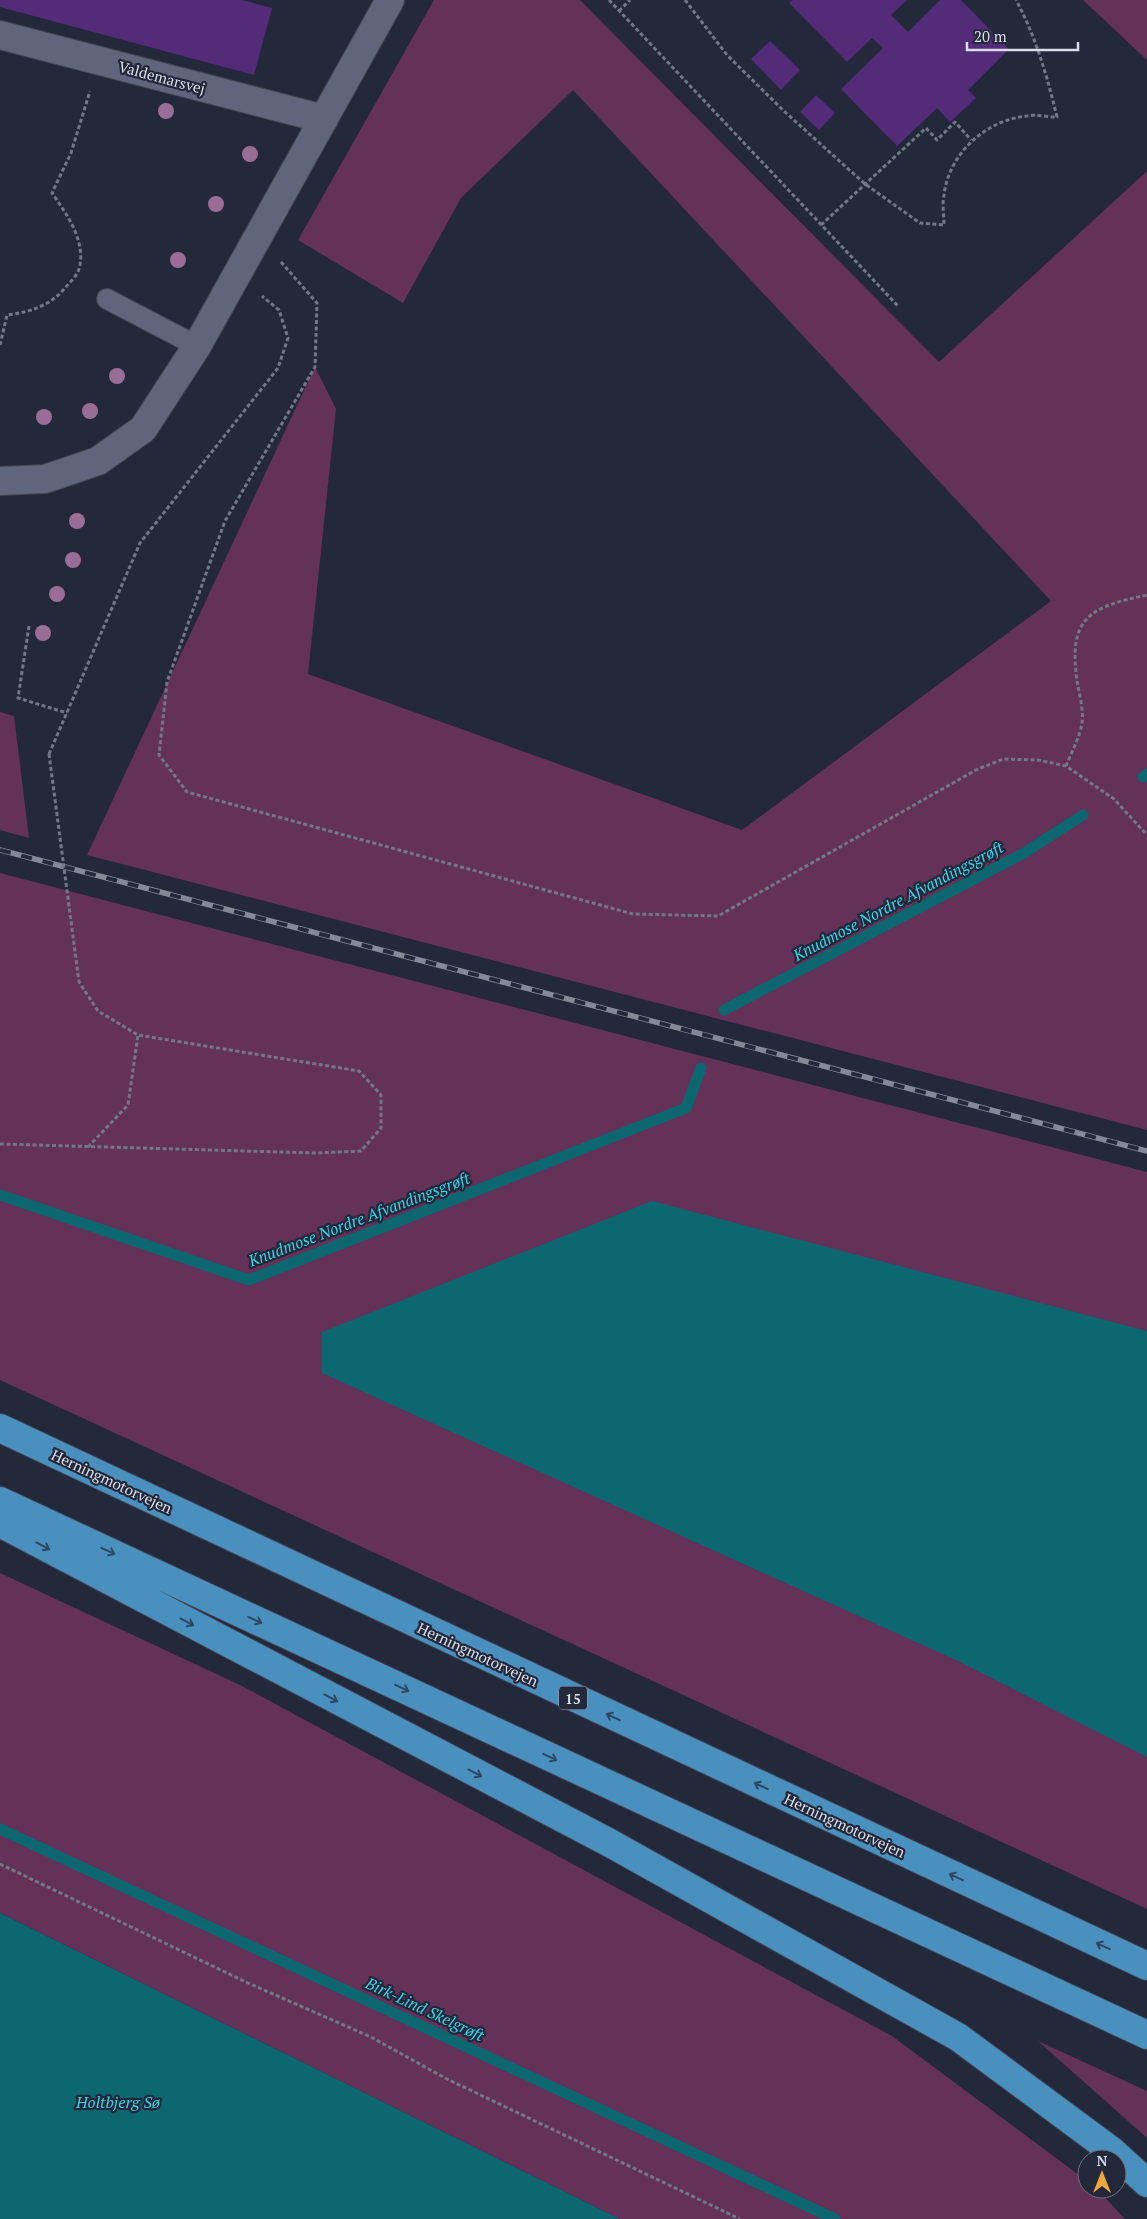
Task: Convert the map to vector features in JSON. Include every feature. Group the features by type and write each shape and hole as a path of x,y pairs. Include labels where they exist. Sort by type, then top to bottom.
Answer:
{"highway":[{"name":"Herningmotorvejen","path":"0,1428 1147,1966"},
{"path":"0,1501 1147,2035"},
{"path":"0,1523 608,1842 958,2037 1112,2151 1147,2183"}],"street":[{"path":"0,481 45,479 98,461 142,428 197,346 390,0"},
{"name":"Valdemarsvej","path":"0,35 324,119"}],"lane":[{"path":"107,299 197,346"}],"path":[{"path":"609,0 898,306"},
{"path":"619,11 630,0"},
{"path":"684,0 727,55 784,112 865,184 920,223 944,225 944,194 953,165 972,140 997,124 1027,116 1057,117 1046,69 1028,22 1016,0"},
{"path":"0,345 7,315 37,309 51,301 72,280 79,269 78,242 73,227 52,193 71,152 99,60"},
{"path":"821,225 926,128 937,140 955,122 972,140"},
{"path":"258,236 317,303 315,367 225,521 167,682 159,755 187,792 633,914 718,916 976,770 1003,759 1038,760 1066,766 1114,799 1147,835"},
{"path":"0,1144 316,1153 362,1151 381,1128 381,1095 359,1071 138,1035 98,1011 79,982 49,754 140,543 278,368 288,338 279,310 237,275"},
{"path":"1066,766 1082,723 1074,662 1076,637 1085,620 1111,603 1147,595"},
{"path":"29,626 18,698 67,712"},
{"path":"88,1146 128,1105 138,1035"},
{"path":"0,1864 248,1983 371,2037 445,2078 740,2219"}],"shaded area":[{"path":"434,0 580,0 939,362 1147,171 1147,1130 87,855 315,367 336,409 308,674 742,830 1051,601 573,90 461,198 403,303 298,240"},
{"path":"1083,0 1147,0 1147,60"},
{"path":"0,712 14,716 29,838 0,830"},
{"path":"0,873 1147,1172 1147,1909 0,1380"},
{"path":"0,1573 240,1685 892,2036 1077,2174 1077,2199 1106,2199 1125,2219 620,2219 0,1913"},
{"path":"1038,2041 1147,2091 1147,2138"}],"water":[{"path":"652,1201 1147,1331 1147,1757 958,1661 322,1373 322,1332"},
{"name":"Holtbjerg Sø","path":"0,1913 620,2219 0,2219"}],"building":[{"path":"0,0 242,0 272,8 254,75 0,7"},
{"path":"793,0 907,0 891,15 908,32 940,0 961,0 1009,49 968,90 976,98 950,122 937,108 897,146 841,89 883,48 872,38 847,62 789,3"},
{"path":"770,41 800,70 781,90 751,59"},
{"path":"816,95 835,113 819,130 800,112"}],"waterway":[{"name":"Knudmose Nordre Afvandingsgrøft","path":"1143,777 1147,774"},
{"name":"Knudmose Nordre Afvandingsgrøft","path":"724,1010 1024,853 1083,815"},
{"name":"Knudmose Nordre Afvandingsgrøft","path":"0,1195 249,1280 686,1108 701,1068"},
{"name":"Birk-Lind Skelgrøft","path":"0,1829 835,2219"}],"railway":[{"path":"0,850 1147,1151"}]}
